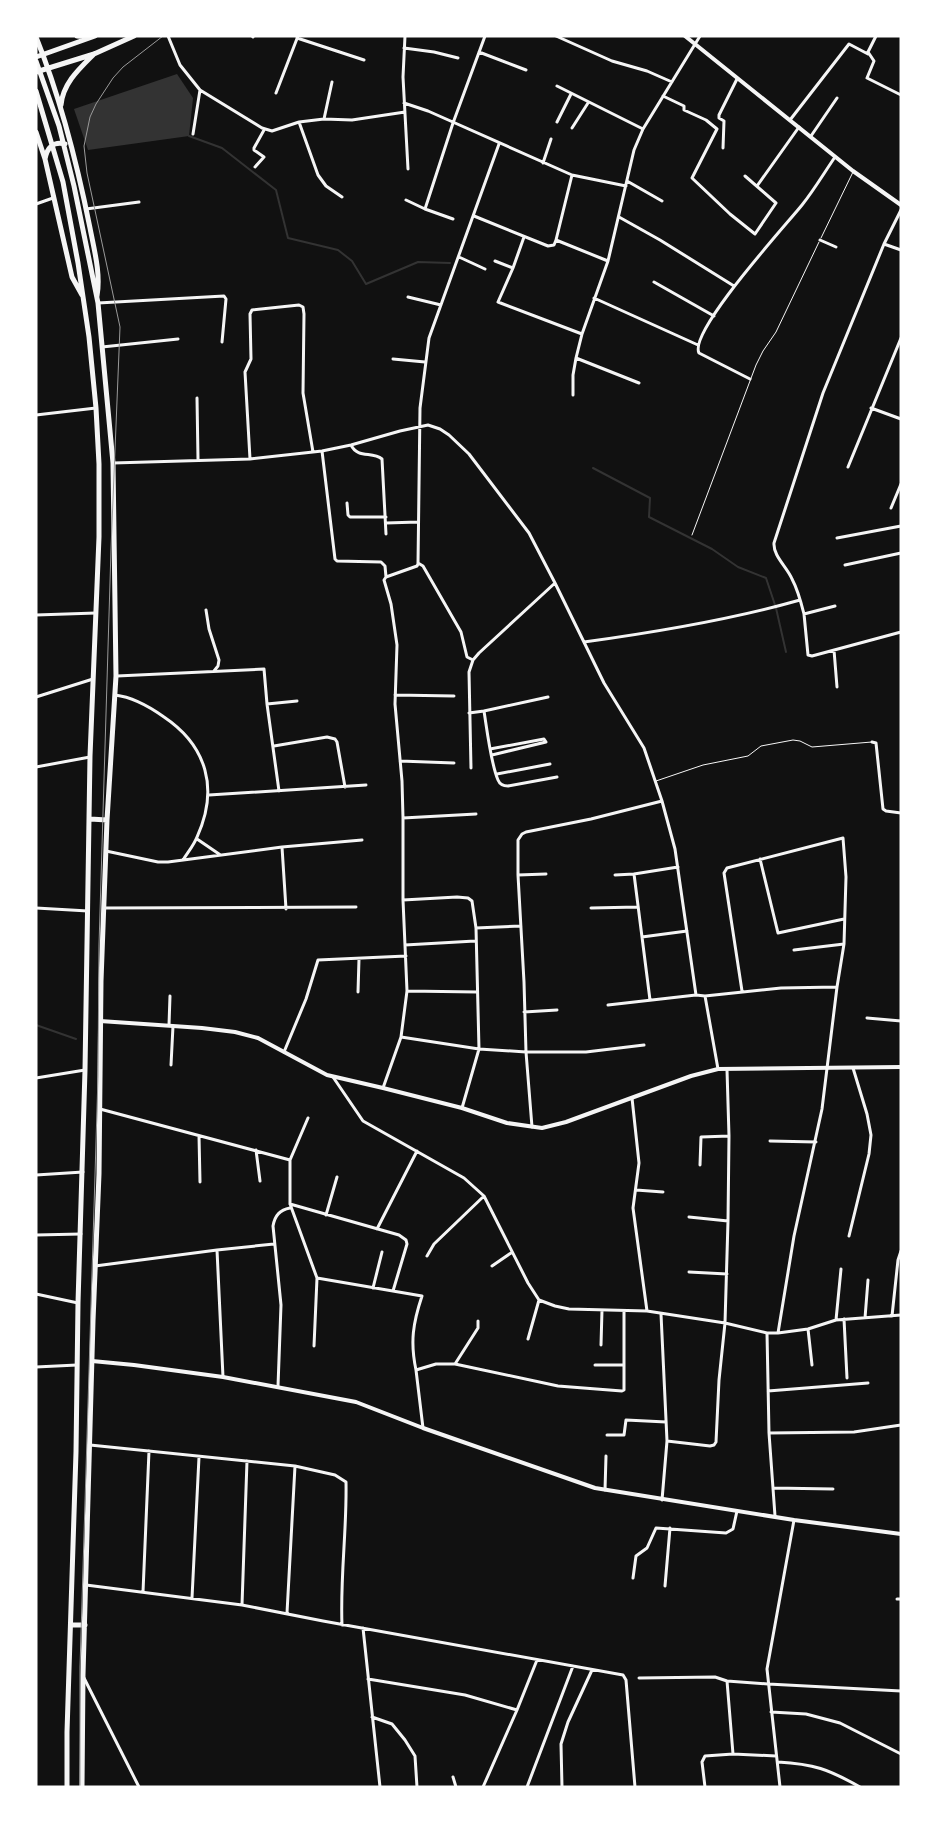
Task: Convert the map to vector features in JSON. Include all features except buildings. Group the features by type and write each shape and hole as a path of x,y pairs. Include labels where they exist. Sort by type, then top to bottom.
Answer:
{"highway":[{"path":"77,36 94,36"},
{"path":"36,57 94,36"},
{"path":"36,72 94,54 134,36"},
{"path":"36,37 61,106 74,152 98,276 97,301"},
{"path":"61,106 63,95 69,82 94,54"},
{"path":"36,61 63,143 74,186 97,301 113,464 116,676 107,820 100,1022 100,1109 83,1675 82,1787"},
{"path":"36,91 63,182 84,297 96,408 100,506 90,756 89,911 67,1787"},
{"path":"36,132 45,159 72,277 84,297"},
{"path":"45,159 48,148 61,142 74,152"},
{"path":"90,819 107,820"},
{"path":"71,1625 85,1625"}],"street":[{"path":"168,36 178,62 200,90 264,130 281,129 299,122 324,119 352,120 405,112"},
{"path":"405,36 404,103 408,169"},
{"path":"425,209 453,122 485,36"},
{"path":"556,36 612,62 646,71 672,82"},
{"path":"685,36 835,157 901,204"},
{"path":"573,396 573,374 576,358 582,334 608,261 634,150 643,129 700,36"},
{"path":"868,54 876,36"},
{"path":"276,94 297,37 364,60"},
{"path":"790,120 849,44 868,54 874,61 867,76 868,79 901,95"},
{"path":"404,48 434,52 458,58"},
{"path":"479,52 526,70"},
{"path":"723,148 724,121 719,115 737,79"},
{"path":"324,119 332,82"},
{"path":"557,86 643,129"},
{"path":"193,134 200,90"},
{"path":"557,122 571,94"},
{"path":"663,96 684,106 684,110 706,120 717,129 692,178 730,214 755,234 776,203 745,176"},
{"path":"811,136 837,98"},
{"path":"404,103 428,111 572,175 626,183 662,202"},
{"path":"572,128 588,103"},
{"path":"299,122 318,175 326,186 342,197"},
{"path":"757,186 799,127"},
{"path":"256,167 264,157 254,148 264,130"},
{"path":"543,163 551,139"},
{"path":"386,577 417,566 418,563 420,401 430,332 499,144"},
{"path":"750,380 699,353 698,345 734,286 802,205 835,157"},
{"path":"474,216 524,237 550,246 554,245 572,175"},
{"path":"36,204 54,198"},
{"path":"406,200 453,219"},
{"path":"86,209 138,202"},
{"path":"901,210 884,244 823,393 774,543 775,551 792,578 800,600 804,614 807,654 812,656 901,632"},
{"path":"619,217 734,286"},
{"path":"524,237 514,268 498,302 582,334"},
{"path":"556,240 608,261"},
{"path":"820,240 836,247"},
{"path":"884,244 901,250"},
{"path":"459,257 485,269"},
{"path":"495,261 514,268"},
{"path":"654,282 714,316"},
{"path":"97,301 224,296 226,299 222,342"},
{"path":"408,298 441,304"},
{"path":"594,298 698,345"},
{"path":"250,459 245,372 250,359 250,314 252,310 299,305 303,307 304,402 313,452"},
{"path":"848,467 901,338"},
{"path":"102,347 178,339"},
{"path":"576,358 639,383"},
{"path":"393,359 425,362"},
{"path":"197,398 198,459"},
{"path":"36,415 96,408"},
{"path":"872,408 901,419"},
{"path":"113,464 198,459 250,459 322,451 428,425 440,428 449,435 469,454 529,533 556,583 604,683 644,748 662,803 678,868 696,995"},
{"path":"351,445 354,451 358,453 378,456 382,459 386,534"},
{"path":"322,451 335,559 381,562 384,566 386,577 384,580 391,604 397,645 395,695 403,818 403,900 407,991 401,1037 383,1088"},
{"path":"891,508 901,484"},
{"path":"347,503 349,517 386,517"},
{"path":"386,523 418,522"},
{"path":"837,538 901,526"},
{"path":"845,565 901,553"},
{"path":"418,563 423,566 459,629 467,657 473,660"},
{"path":"471,768 469,672 473,660 556,583"},
{"path":"584,642 664,631 800,600"},
{"path":"804,614 835,606"},
{"path":"206,610 209,629 219,660 214,672"},
{"path":"36,615 96,613"},
{"path":"834,650 837,687"},
{"path":"116,676 264,669 279,791"},
{"path":"36,697 94,679"},
{"path":"115,695 134,700 155,710 172,722 186,735 200,756 205,768 209,795 204,819 197,839 182,860"},
{"path":"395,695 454,696"},
{"path":"469,713 548,696"},
{"path":"267,704 297,701"},
{"path":"484,711 490,748 500,783 508,786 557,777"},
{"path":"274,746 326,737 334,739 337,742 345,787"},
{"path":"490,748 546,740 545,742 492,755"},
{"path":"874,743 883,809 901,813"},
{"path":"36,767 90,756"},
{"path":"400,761 454,763"},
{"path":"497,774 550,764"},
{"path":"209,795 366,785"},
{"path":"532,1127 524,1012 518,843 522,834 662,803"},
{"path":"403,818 476,814"},
{"path":"742,991 724,873 727,868 843,838 846,877 844,944 828,1068 816,1142 794,1236 778,1333"},
{"path":"197,839 220,854"},
{"path":"106,851 162,863 220,854 362,840"},
{"path":"282,847 286,908"},
{"path":"760,859 778,933 844,919"},
{"path":"615,875 678,868"},
{"path":"518,875 546,874"},
{"path":"634,874 650,1000"},
{"path":"403,900 457,897 468,898 472,902 476,928 479,1049 462,1108"},
{"path":"591,908 638,907"},
{"path":"36,908 89,911"},
{"path":"104,908 356,908"},
{"path":"476,928 521,926"},
{"path":"642,937 687,931"},
{"path":"406,945 475,941"},
{"path":"794,950 844,944"},
{"path":"284,1052 306,999 317,961 406,956"},
{"path":"358,992 359,959"},
{"path":"608,1005 742,991 837,987"},
{"path":"407,991 477,992"},
{"path":"170,996 171,1065"},
{"path":"705,996 718,1069"},
{"path":"524,1012 557,1010"},
{"path":"867,1018 901,1021"},
{"path":"100,1022 236,1032 258,1038 318,1072 333,1077 462,1108 499,1121 542,1128 566,1122 691,1076 718,1069 901,1067"},
{"path":"401,1037 479,1049 526,1052 586,1052 644,1045"},
{"path":"849,1236 869,1154 871,1135 867,1114 853,1068"},
{"path":"36,1078 85,1070"},
{"path":"666,1441 710,1446 716,1442 719,1380 725,1323 729,1136 727,1070"},
{"path":"333,1077 363,1121 464,1178 484,1196 511,1253 540,1300 569,1309 647,1311 725,1323 766,1333 808,1328 836,1320 901,1315"},
{"path":"632,1098 639,1164 633,1208 647,1311"},
{"path":"100,1109 290,1160"},
{"path":"308,1118 290,1160 290,1206 317,1278 314,1346"},
{"path":"200,1136 200,1182"},
{"path":"700,1165 700,1136 729,1136"},
{"path":"770,1141 816,1142"},
{"path":"256,1150 260,1181"},
{"path":"377,1229 417,1151"},
{"path":"36,1175 83,1172"},
{"path":"326,1215 337,1177"},
{"path":"636,1190 663,1192"},
{"path":"427,1256 434,1244 484,1196"},
{"path":"278,1386 281,1305 274,1244 275,1219 279,1212 290,1206 399,1235 407,1242 393,1291"},
{"path":"689,1217 728,1220"},
{"path":"36,1235 80,1234"},
{"path":"96,1266 274,1244"},
{"path":"217,1250 223,1377"},
{"path":"892,1316 898,1260 901,1251"},
{"path":"373,1288 382,1252"},
{"path":"492,1266 511,1253"},
{"path":"836,1320 841,1269"},
{"path":"689,1272 726,1274"},
{"path":"317,1278 422,1296 412,1337 412,1351 416,1370 422,1428"},
{"path":"865,1318 868,1280"},
{"path":"36,1294 78,1303"},
{"path":"528,1339 540,1300"},
{"path":"601,1345 602,1310"},
{"path":"416,1370 436,1364 455,1364 558,1386 622,1392 624,1390 624,1311"},
{"path":"660,1314 666,1422 662,1500"},
{"path":"844,1319 847,1378"},
{"path":"455,1364 478,1328 478,1321"},
{"path":"808,1328 812,1365"},
{"path":"766,1333 769,1433 775,1516"},
{"path":"92,1361 223,1377 356,1402 422,1428 587,1486 604,1490 794,1520 901,1534"},
{"path":"36,1368 78,1365"},
{"path":"595,1365 624,1365"},
{"path":"768,1391 868,1383"},
{"path":"607,1435 624,1435 626,1420 666,1422"},
{"path":"769,1433 854,1432 901,1426"},
{"path":"90,1445 295,1466 335,1475 346,1482 342,1624"},
{"path":"143,1592 149,1451"},
{"path":"604,1490 606,1456"},
{"path":"192,1598 199,1457"},
{"path":"242,1605 247,1461"},
{"path":"288,1613 295,1466"},
{"path":"773,1488 833,1489"},
{"path":"633,1578 636,1556 647,1548 654,1529 660,1527 730,1532 735,1525 737,1511"},
{"path":"780,1787 767,1669 794,1520"},
{"path":"665,1586 670,1528"},
{"path":"86,1585 242,1605 623,1675 626,1680 635,1787"},
{"path":"363,1628 380,1787"},
{"path":"483,1787 537,1660"},
{"path":"527,1787 573,1666"},
{"path":"561,1786 561,1744 568,1722 592,1670"},
{"path":"83,1675 139,1787"},
{"path":"639,1678 715,1677 727,1681 901,1691"},
{"path":"368,1679 465,1695 517,1710"},
{"path":"727,1681 733,1754"},
{"path":"893,1691 901,1696"},
{"path":"771,1712 806,1714 840,1723 901,1754"},
{"path":"372,1717 392,1724 405,1740 414,1756 417,1787"},
{"path":"705,1787 702,1762 705,1756 733,1754 776,1756"},
{"path":"778,1762 806,1764 833,1772 860,1787"},
{"path":"453,1777 456,1787"}],"lane":[{"path":"692,535 761,355 784,317 853,171"},
{"path":"655,781 703,765 748,756 761,746 793,740 812,747 874,743"}],"shaded area":[{"path":"177,74 193,98 189,136 88,150 74,109"}],"waterway":[{"path":"189,136 222,148 276,190 288,238 338,250 352,261 366,284 418,262 450,263"},
{"path":"593,468 650,498 649,517 712,549 738,567 766,578 775,605"},
{"path":"776,608 786,652"},
{"path":"36,1025 76,1039"}],"tram line":[{"path":"80,1787 80,1667 98,1076 99,945 120,327 87,173 84,146 90,117 113,78 123,67 163,36"}]}
